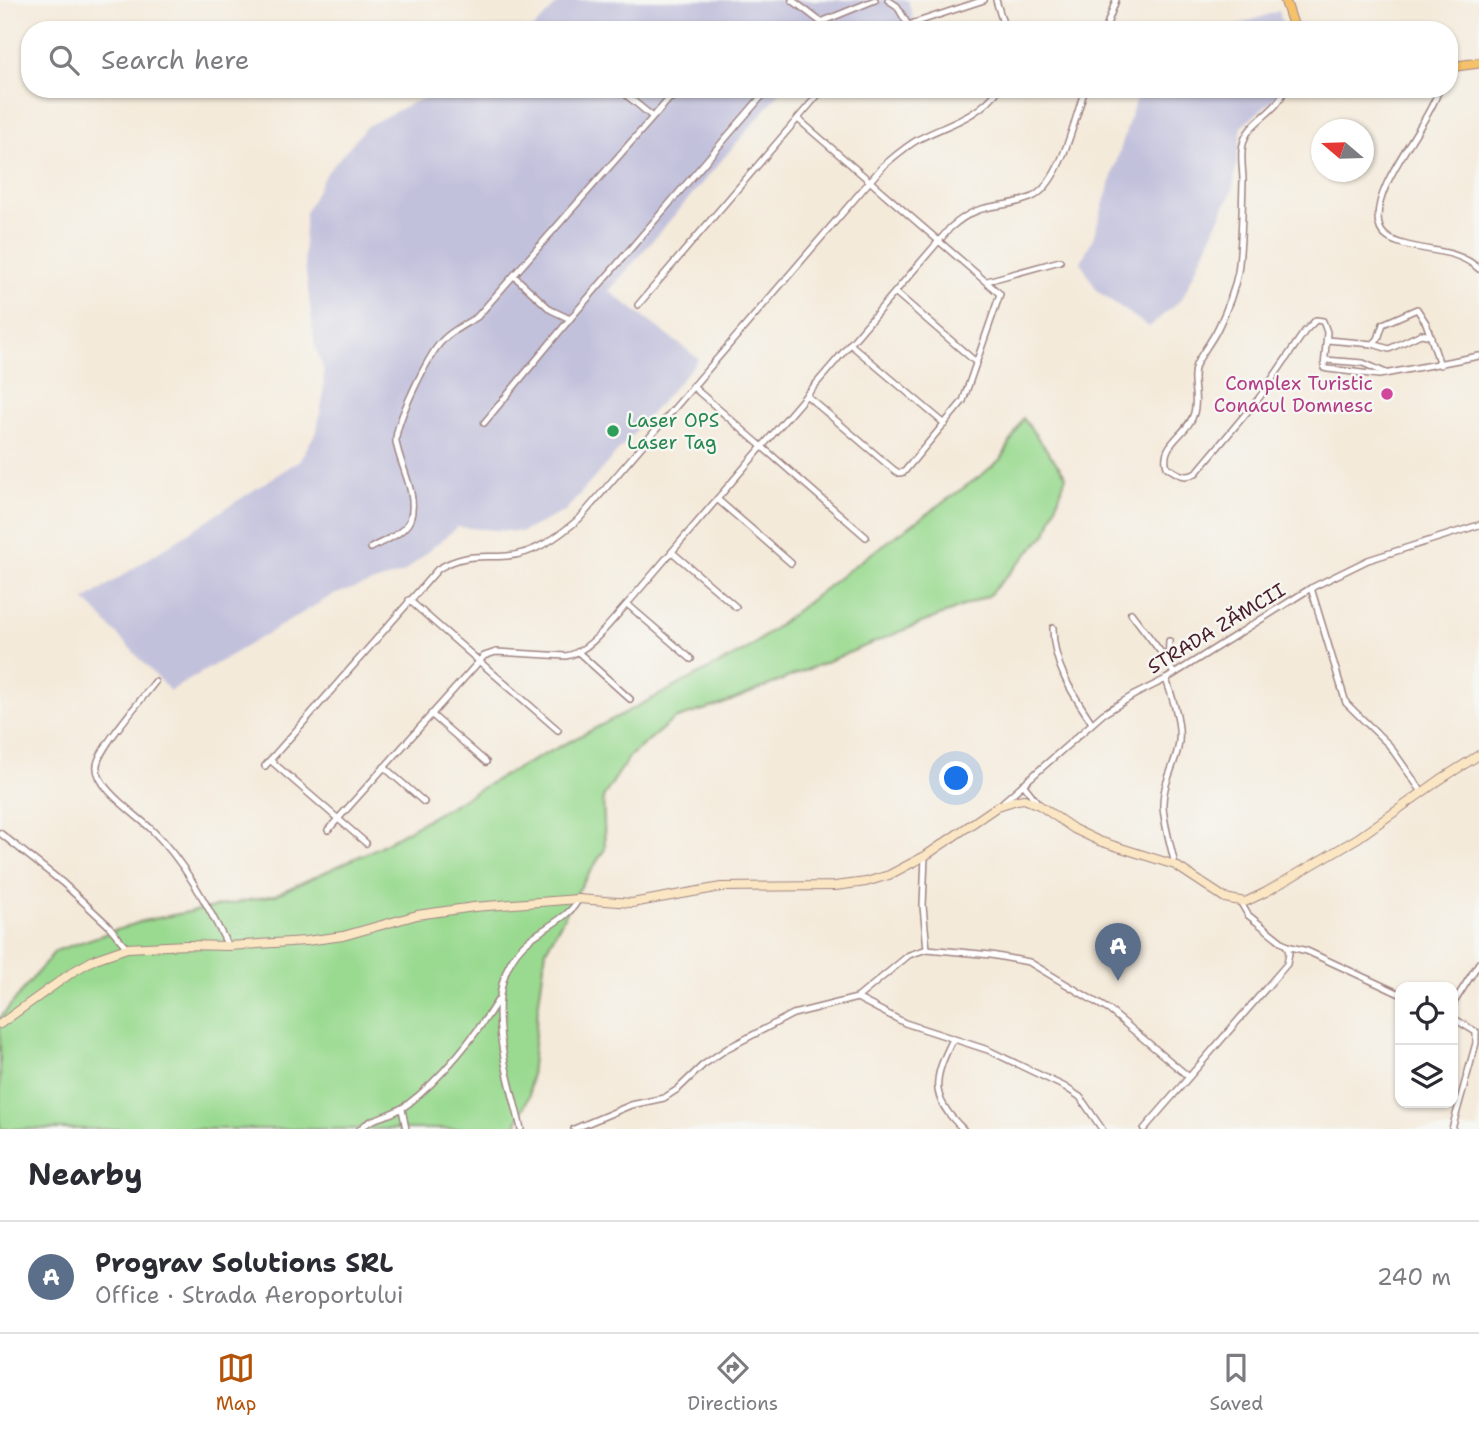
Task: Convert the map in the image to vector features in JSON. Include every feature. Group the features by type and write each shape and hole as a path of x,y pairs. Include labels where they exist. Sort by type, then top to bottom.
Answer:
{"main road":[{"path":"1287,1 1292,21"},
{"path":"1458,66 1479,63"},
{"path":"1039,805 1099,841 1175,865 1220,896 1241,902 1258,897 1331,855 1479,755"},
{"name":"STRADA ZĂMCII","path":"0,1024 74,971 95,959 127,948 186,945 228,947 333,938 442,911 578,899 632,903 721,887 850,885 877,880 925,856 998,806 1024,800 1039,805"}],"street":[{"path":"792,0 820,21"},
{"path":"823,21 875,0"},
{"path":"888,0 897,6 906,21"},
{"path":"920,21 985,0"},
{"path":"996,0 1002,21"},
{"path":"1108,21 1116,0"},
{"path":"630,98 653,117"},
{"path":"371,548 403,529 410,518 411,500 395,436 402,413 433,352 442,340 477,317 672,98"},
{"path":"484,423 760,98"},
{"path":"638,305 816,98"},
{"path":"265,766 429,578 447,564 474,555 519,554 548,542 566,530 869,181 900,152 918,140 977,112 993,98"},
{"path":"328,830 478,660 496,652 566,656 578,652 627,604 938,242 963,217 976,210 1030,199 1045,187 1057,169 1082,98"},
{"path":"1280,98 1245,137 1242,153 1241,248 1233,295 1197,364 1194,378 1194,416 1167,449 1167,467 1182,476 1196,473 1259,398 1305,331 1316,320 1325,323 1327,340 1324,368 1379,375 1479,356"},
{"path":"1435,98 1396,166 1380,206 1379,225 1383,234 1394,241 1452,254 1479,268"},
{"path":"798,119 1000,294 963,401 906,470 899,473 806,395"},
{"path":"986,281 1060,261"},
{"path":"514,276 551,310 570,319"},
{"path":"895,292 977,363"},
{"path":"1373,344 1378,339 1383,324 1415,309 1420,311 1440,365"},
{"path":"1327,340 1373,344 1392,349 1421,334 1431,336"},
{"path":"850,344 945,424"},
{"path":"1325,360 1363,363 1386,373"},
{"path":"692,386 866,537"},
{"path":"717,499 791,563"},
{"name":"STRADA ZĂMCII","path":"998,806 1092,723 1311,588 1368,560 1479,525"},
{"path":"672,552 736,607"},
{"path":"1311,588 1346,703 1389,746 1422,792"},
{"path":"409,600 558,730"},
{"path":"627,604 691,659"},
{"path":"1131,613 1174,674"},
{"path":"1053,628 1057,661 1092,723"},
{"path":"1168,663 1169,641"},
{"path":"578,652 630,699"},
{"path":"1166,679 1173,700 1179,736 1179,746 1163,804 1175,865"},
{"path":"155,682 103,750 97,764 98,777 119,801 151,828 167,846 213,916 228,947"},
{"path":"431,714 486,762"},
{"path":"270,760 366,843"},
{"path":"384,767 424,802"},
{"path":"1023,784 1039,805"},
{"path":"0,832 57,877 108,925 127,948"},
{"path":"925,856 923,906 927,949"},
{"path":"521,1129 499,1025 498,1000 504,976 519,949 541,930 573,909 578,899"},
{"path":"1241,902 1248,915 1287,946 1307,951 1395,992"},
{"path":"1144,1129 1287,964 1287,946"},
{"path":"574,1129 631,1105 664,1098 717,1055 793,1014 857,998 909,954 927,949 991,955 1028,962 1109,1010 1189,1077"},
{"path":"1458,996 1479,963"},
{"path":"857,998 905,1023 988,1050 1075,1093 1102,1129"},
{"path":"360,1129 369,1120 392,1115 402,1109 478,1033 498,1000"},
{"path":"1452,1129 1476,1043 1477,1030 1458,1020"},
{"path":"953,1039 940,1072 937,1096 941,1105 963,1129"},
{"path":"402,1109 406,1129"}],"shaded area":[{"path":"561,0 908,0 914,21 541,21"},
{"path":"1279,11 1282,21 1249,21"},
{"path":"426,98 775,98 609,291 699,359 565,511 522,532 457,527 403,573 333,595 170,691 85,600 300,460 317,430 323,398 324,371 315,346 304,256 305,213 325,175 367,126"},
{"path":"1136,98 1275,98 1242,126 1233,189 1182,299 1149,327 1097,291 1081,262 1093,238"}],"green space":[{"path":"1023,418 1066,476 1047,533 988,596 723,704 674,719 630,756 603,797 605,849 578,891 546,950 529,1096 514,1129 0,1129 0,1018 55,951 143,921 275,895 373,850 503,776 748,649 855,565 983,474 1002,458"}],"place":[{"name":"Complex Turistic Conacul Domnesc","path":"1387,394"},
{"name":"Laser OPS Laser Tag","path":"613,431"},
{"name":"Prograv Solutions SRL","path":"1118,981"}]}
